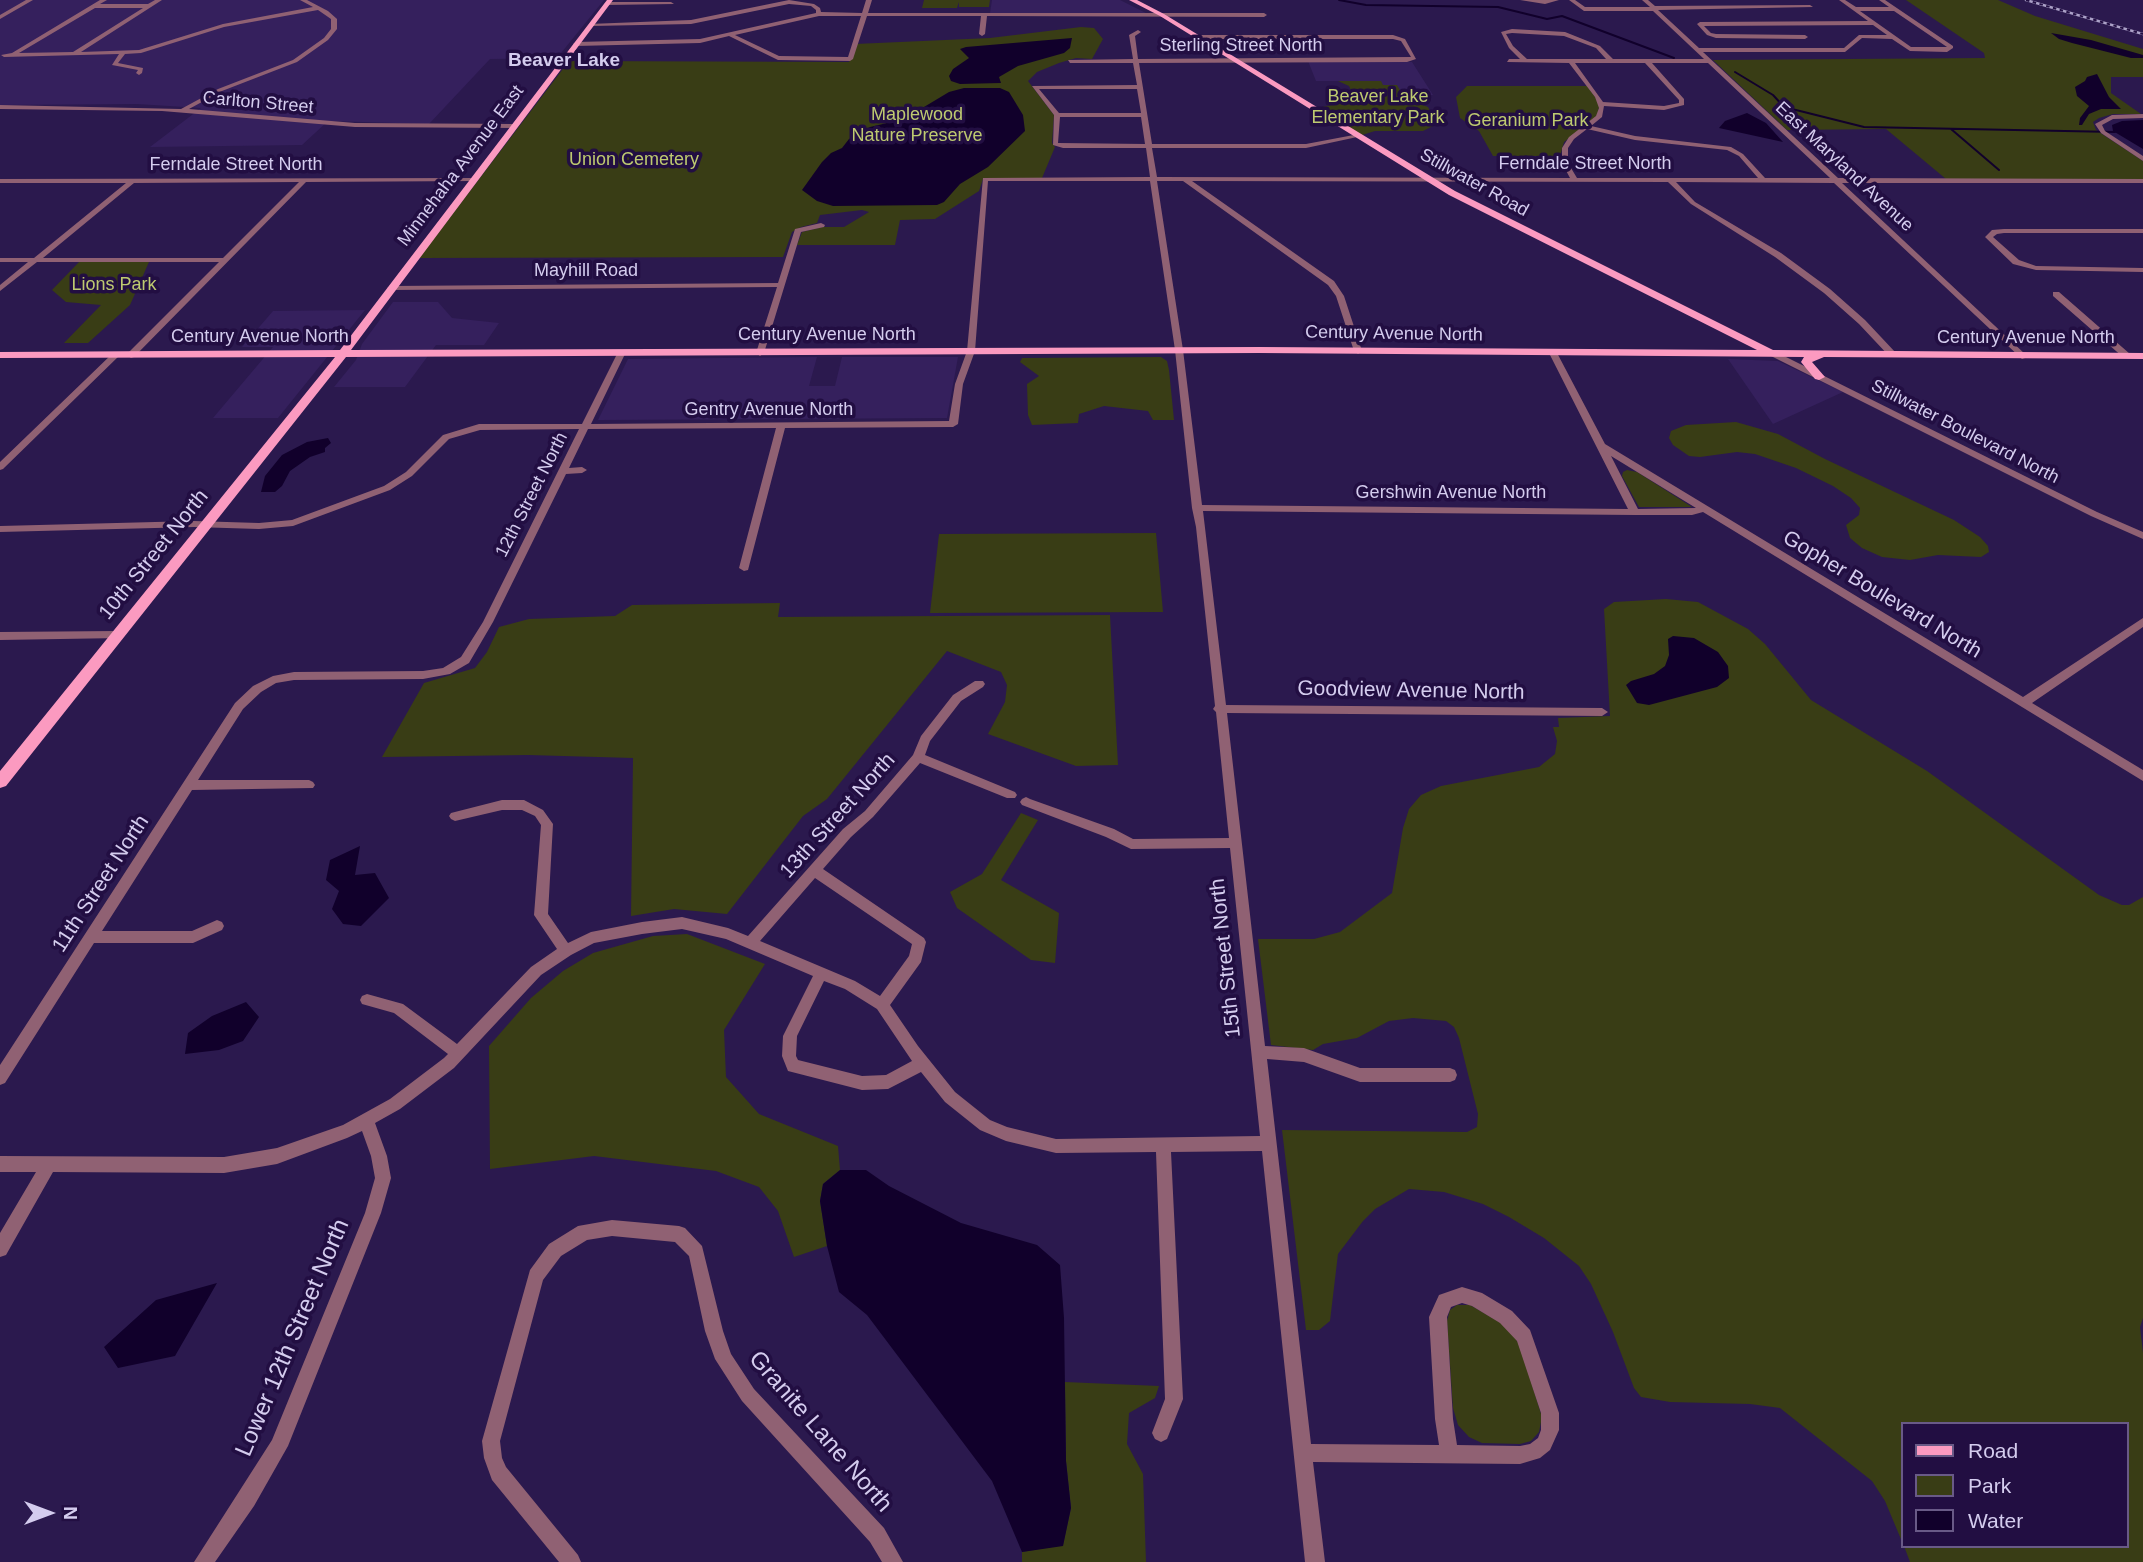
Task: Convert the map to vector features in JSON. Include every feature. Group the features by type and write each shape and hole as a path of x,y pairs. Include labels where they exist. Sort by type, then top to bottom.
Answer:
{"main road":[{"name":"Stillwater Road","path":"1132,0 1162,15 1429,180 1499,218 1774,354"},
{"name":"Minnehaha Avenue East","path":"342,355 609,2"},
{"path":"1721,354 1743,348 1738,336"},
{"name":"Century Avenue North","path":"0,355 1179,350 2143,356"},
{"name":"10th Street North","path":"0,782 342,355"},
{"path":"1819,377 1806,360 1823,355"}],"street":[{"path":"0,17 30,0"},
{"path":"2,56 94,3 104,0"},
{"path":"72,55 159,0"},
{"path":"182,111 220,90 308,54 330,36 335,25 330,14 303,0"},
{"path":"731,35 778,58 850,59 869,0"},
{"path":"1523,0 1556,0"},
{"path":"1572,0 1584,9 1810,7 1802,0"},
{"name":"East Maryland Avenue","path":"1645,0 2022,356"},
{"path":"1683,0 1690,8"},
{"path":"1723,0 1752,23"},
{"path":"1762,0 1772,8"},
{"path":"1842,0 1913,50 1947,50 1951,47 1882,0"},
{"path":"609,2 671,4"},
{"path":"592,24 682,23 798,2 815,7 818,14"},
{"path":"0,62 94,3 149,6"},
{"path":"743,4 754,9"},
{"path":"2,56 122,54 162,47 223,26 318,8"},
{"path":"1854,9 1895,9"},
{"path":"576,44 679,43 731,35 818,14 1264,15"},
{"path":"982,34 984,15"},
{"path":"1791,23 1813,50"},
{"path":"1805,37 1716,36 1700,25 1874,23"},
{"path":"1525,61 1511,47 1503,33 1512,31 1565,34 1598,47 1611,61"},
{"name":"15th Street North","path":"1138,32 1132,35 1179,350 1201,527 1315,1562"},
{"path":"1698,50 1845,50 1861,36 1893,37"},
{"name":"Sterling Street North","path":"1070,61 1412,60 1408,49 1399,38 1197,37"},
{"path":"122,54 114,64 141,69 139,73"},
{"path":"1509,61 1709,61"},
{"path":"1571,61 1602,104 1599,117 1572,138 1564,148 1565,163 1576,180"},
{"path":"1602,104 1670,108 1680,106 1682,100 1647,61"},
{"path":"1034,87 1057,115 1058,145 1306,146 1359,136"},
{"path":"1034,87 1141,87"},
{"name":"Carlton Street","path":"0,107 182,111 355,125 513,127"},
{"path":"1057,115 1145,115"},
{"path":"2143,116 2112,117 2098,124 2103,132 2143,159"},
{"path":"1587,127 1635,138 1729,148 1741,155 1764,181"},
{"name":"Ferndale Street North","path":"971,351 985,179 2143,181"},
{"path":"1184,179 1331,283 1340,296 1357,351"},
{"name":"Ferndale Street North","path":"0,181 473,180"},
{"path":"0,289 132,181"},
{"path":"131,355 304,181"},
{"path":"1671,181 1693,204 1778,255 1827,291 1862,322 1893,355"},
{"path":"760,353 798,232 821,225"},
{"path":"2143,231 2004,231 1991,234 1990,240 2016,262 2051,270 2143,270"},
{"path":"0,260 225,260"},
{"name":"Mayhill Road","path":"391,288 781,285"},
{"path":"2056,294 2127,356"},
{"path":"953,424 959,384 971,351"},
{"path":"1553,353 1635,512"},
{"name":"12th Street North","path":"235,713 257,689 273,680 295,676 423,675 446,671 466,660 621,354"},
{"name":"Stillwater Boulevard North","path":"1774,354 2096,516 2143,536"},
{"path":"0,467 116,355"},
{"name":"Gentry Avenue North","path":"586,427 953,424"},
{"path":"0,529 259,526 293,523 387,488 409,474 436,445 461,431 509,426 586,427"},
{"path":"744,568 781,426"},
{"name":"Gopher Boulevard North","path":"1601,446 2143,776"},
{"path":"564,471 582,470"},
{"name":"Gershwin Avenue North","path":"1197,508 1635,512 1692,512 1705,509"},
{"path":"2023,703 2143,622"},
{"path":"0,636 117,635"},
{"name":"13th Street North","path":"750,943 918,757 925,738 957,698 979,684"},
{"name":"Goodview Avenue North","path":"1219,709 1602,712"},
{"name":"11th Street North","path":"0,1078 235,713"},
{"path":"918,757 1011,795"},
{"path":"190,785 309,785"},
{"path":"1026,802 1110,833 1131,844 1234,843"},
{"path":"455,816 502,805 524,805 539,813 547,824 541,915 566,951"},
{"path":"814,870 919,942 916,958 882,1005"},
{"path":"0,1164 223,1165 277,1156 347,1131 395,1104 458,1053 536,971 566,951 591,938 682,923 728,934 750,943 850,985 882,1005 950,1097 985,1125 1006,1134 1056,1146 1268,1143"},
{"path":"92,937 193,937 217,926"},
{"path":"821,973 790,1036 789,1056 793,1066 862,1083 888,1082 923,1063"},
{"path":"366,1000 398,1008 458,1053"},
{"path":"1258,1052 1304,1055 1360,1075 1450,1075"},
{"name":"Lower 12th Street North","path":"204,1562 279,1446 373,1213 383,1178 379,1156 366,1120"},
{"path":"1161,1433 1174,1399 1163,1144"},
{"path":"0,1249 49,1164"},
{"name":"Granite Lane North","path":"571,1562 499,1473 491,1441 536,1276 555,1250 584,1232 612,1228 679,1234 696,1252 714,1331 724,1359 748,1395 877,1535 893,1562"},
{"path":"1303,1453 1449,1454 1531,1453 1544,1444 1551,1426 1548,1405 1528,1344 1520,1329 1476,1299 1462,1295 1446,1301 1438,1317 1449,1454"}],"shaded area":[{"path":"0,0 604,0 557,58 490,59 429,124 328,121 302,145 150,147 201,108 137,104 0,105"},
{"path":"992,0 1120,0 1146,13 990,13"},
{"path":"1308,61 1412,62 1433,95 1358,95 1352,86 1343,81 1316,81"},
{"path":"393,302 438,302 452,318 499,323 484,345 436,345 405,387 334,387 356,360 362,344"},
{"path":"365,310 278,418 213,418 273,347 242,347 273,311"},
{"path":"817,357 809,386 835,386 842,357 958,357 947,418 598,420 628,359"},
{"path":"1728,359 1778,361 1843,392 1773,424"}],"green space":[{"path":"924,0 990,0 989,7 959,7 959,2 957,8 922,8"},
{"path":"1906,0 1998,0 2035,16 2143,49 2143,77 2111,77 2111,93 2141,114 2113,114 2093,122 2096,130 2143,161 2143,179 1946,179 1886,129 1787,130 1713,60 1985,58 1984,53"},
{"name":"Union Cemetery","path":"1081,27 1094,28 1103,39 1092,59 1076,58 1059,63 1037,72 1028,81 1054,115 1052,143 1055,147 1042,178 983,179 979,191 935,219 900,220 895,245 797,245 802,232 823,227 844,227 869,212 862,210 820,215 817,223 792,232 783,257 419,258 569,61 849,62 855,44 990,38"},
{"name":"Beaver Lake Elementary Park","path":"1338,81 1381,81 1383,85 1397,85 1404,97 1428,107 1437,124 1423,131 1375,131 1359,136 1314,109 1355,99 1349,86"},
{"name":"Geranium Park","path":"1467,86 1587,86 1600,103 1597,116 1564,142 1560,156 1493,156 1479,131 1460,118 1456,97"},
{"name":"Lions Park","path":"80,261 149,262 130,305 88,343 64,343 101,305 66,302 52,290"},
{"path":"1161,357 1167,361 1169,370 1174,420 1153,420 1148,411 1104,406 1079,414 1078,423 1032,425 1028,415 1027,384 1039,376 1020,362 1022,358"},
{"path":"1736,422 1778,434 1954,520 1980,537 1988,546 1989,552 1981,557 1938,555 1910,560 1882,557 1862,548 1850,538 1846,525 1859,515 1860,508 1833,486 1796,468 1755,454 1737,452 1689,456 1673,445 1669,438 1671,431 1686,425"},
{"path":"1627,470 1637,472 1692,507 1639,507 1622,476"},
{"path":"1156,533 1163,612 930,613 939,534"},
{"path":"1666,599 1698,602 1748,629 1765,644 1811,700 1927,771 2099,895 2122,905 2129,905 2143,897 2143,1318 2140,1327 2143,1353 2143,1562 1910,1562 1905,1548 2129,1548 2129,1422 1902,1422 1902,1542 1885,1501 1872,1481 1780,1408 1750,1404 1670,1402 1641,1397 1634,1388 1591,1284 1579,1266 1544,1238 1509,1217 1483,1204 1444,1192 1409,1189 1375,1209 1363,1221 1338,1254 1330,1321 1319,1330 1306,1330 1282,1130 1467,1132 1477,1127 1478,1114 1459,1038 1454,1027 1446,1021 1413,1018 1389,1021 1357,1038 1323,1044 1313,1050 1271,1045 1258,939 1314,939 1340,932 1392,893 1403,828 1409,809 1421,795 1441,786 1539,767 1555,754 1557,741 1553,727 1559,727 1558,718 1610,716 1604,609 1614,602"},
{"path":"780,603 778,617 1110,615 1118,765 1076,766 988,734 1005,702 1007,685 1001,672 947,651 827,799 803,816 727,914 674,909 631,916 633,758 528,755 382,757 424,683 475,668 487,652 499,627 529,619 615,616 632,605"},
{"path":"1021,813 1038,820 1001,880 1059,913 1055,963 1031,960 957,908 950,892 982,874"},
{"path":"687,934 765,964 724,1030 726,1077 759,1114 838,1146 840,1170 823,1184 820,1201 827,1246 794,1257 778,1211 759,1187 716,1171 594,1156 490,1169 489,1046 531,998 563,971 593,953 653,936"},
{"path":"1457,1305 1470,1305 1501,1323 1511,1331 1520,1346 1542,1417 1539,1432 1531,1441 1520,1444 1482,1443 1469,1437 1458,1425 1453,1408 1447,1321 1450,1310"},
{"path":"1065,1382 1159,1386 1155,1398 1129,1413 1127,1444 1143,1474 1146,1562 1022,1562 1022,1552 1063,1545 1071,1508 1066,1461"}],"water":[{"path":"2051,33 2091,40 2143,55 2143,58 2131,58 2072,43"},
{"path":"1072,38 1070,48 1064,53 1018,66 999,77 1001,83 960,84 951,81 949,76 953,69 969,58 960,49 966,47"},
{"path":"2097,74 2109,97 2121,109 2101,109 2089,114 2082,125 2079,125 2080,118 2089,106 2077,96 2075,87 2087,77"},
{"path":"964,88 1000,88 1009,92 1023,115 1025,131 988,167 960,184 944,202 937,205 833,206 817,201 802,190 822,162 831,153 842,148 849,139 870,127 904,119 949,92"},
{"path":"1747,113 1766,123 1783,142 1719,128 1725,121"},
{"path":"2143,120 2143,149 2113,131 2112,125 2122,121"},
{"path":"328,438 331,443 325,448 325,452 310,457 290,471 282,486 275,492 261,492 265,476 282,455 307,442"},
{"path":"1673,636 1694,638 1718,652 1728,666 1729,678 1717,687 1649,705 1637,703 1626,685 1654,674 1665,666 1669,655 1668,639"},
{"path":"360,846 355,875 375,873 389,898 361,926 343,924 332,909 339,891 326,880 330,860"},
{"path":"246,1002 259,1017 243,1041 219,1050 185,1054 188,1033 212,1016"},
{"path":"840,1170 866,1170 889,1186 961,1223 1037,1245 1060,1265 1064,1318 1066,1461 1071,1508 1063,1546 1022,1552 992,1481 867,1315 839,1292 827,1246 820,1201 823,1184"},
{"path":"217,1283 175,1356 118,1368 104,1347 156,1300"}],"waterway":[{"path":"1339,0 1366,5 1498,7 1547,19 1562,16 1674,58"},
{"path":"1735,72 1773,95 1784,107 1864,127 2115,132"},
{"path":"1951,129 1999,170"}],"railway":[{"path":"2026,0 2143,34"}],"district":[{"name":"Beaver Lake","path":"564,61"}],"park label":[{"name":"Maplewood Nature Preserve","path":"917,125"}]}
